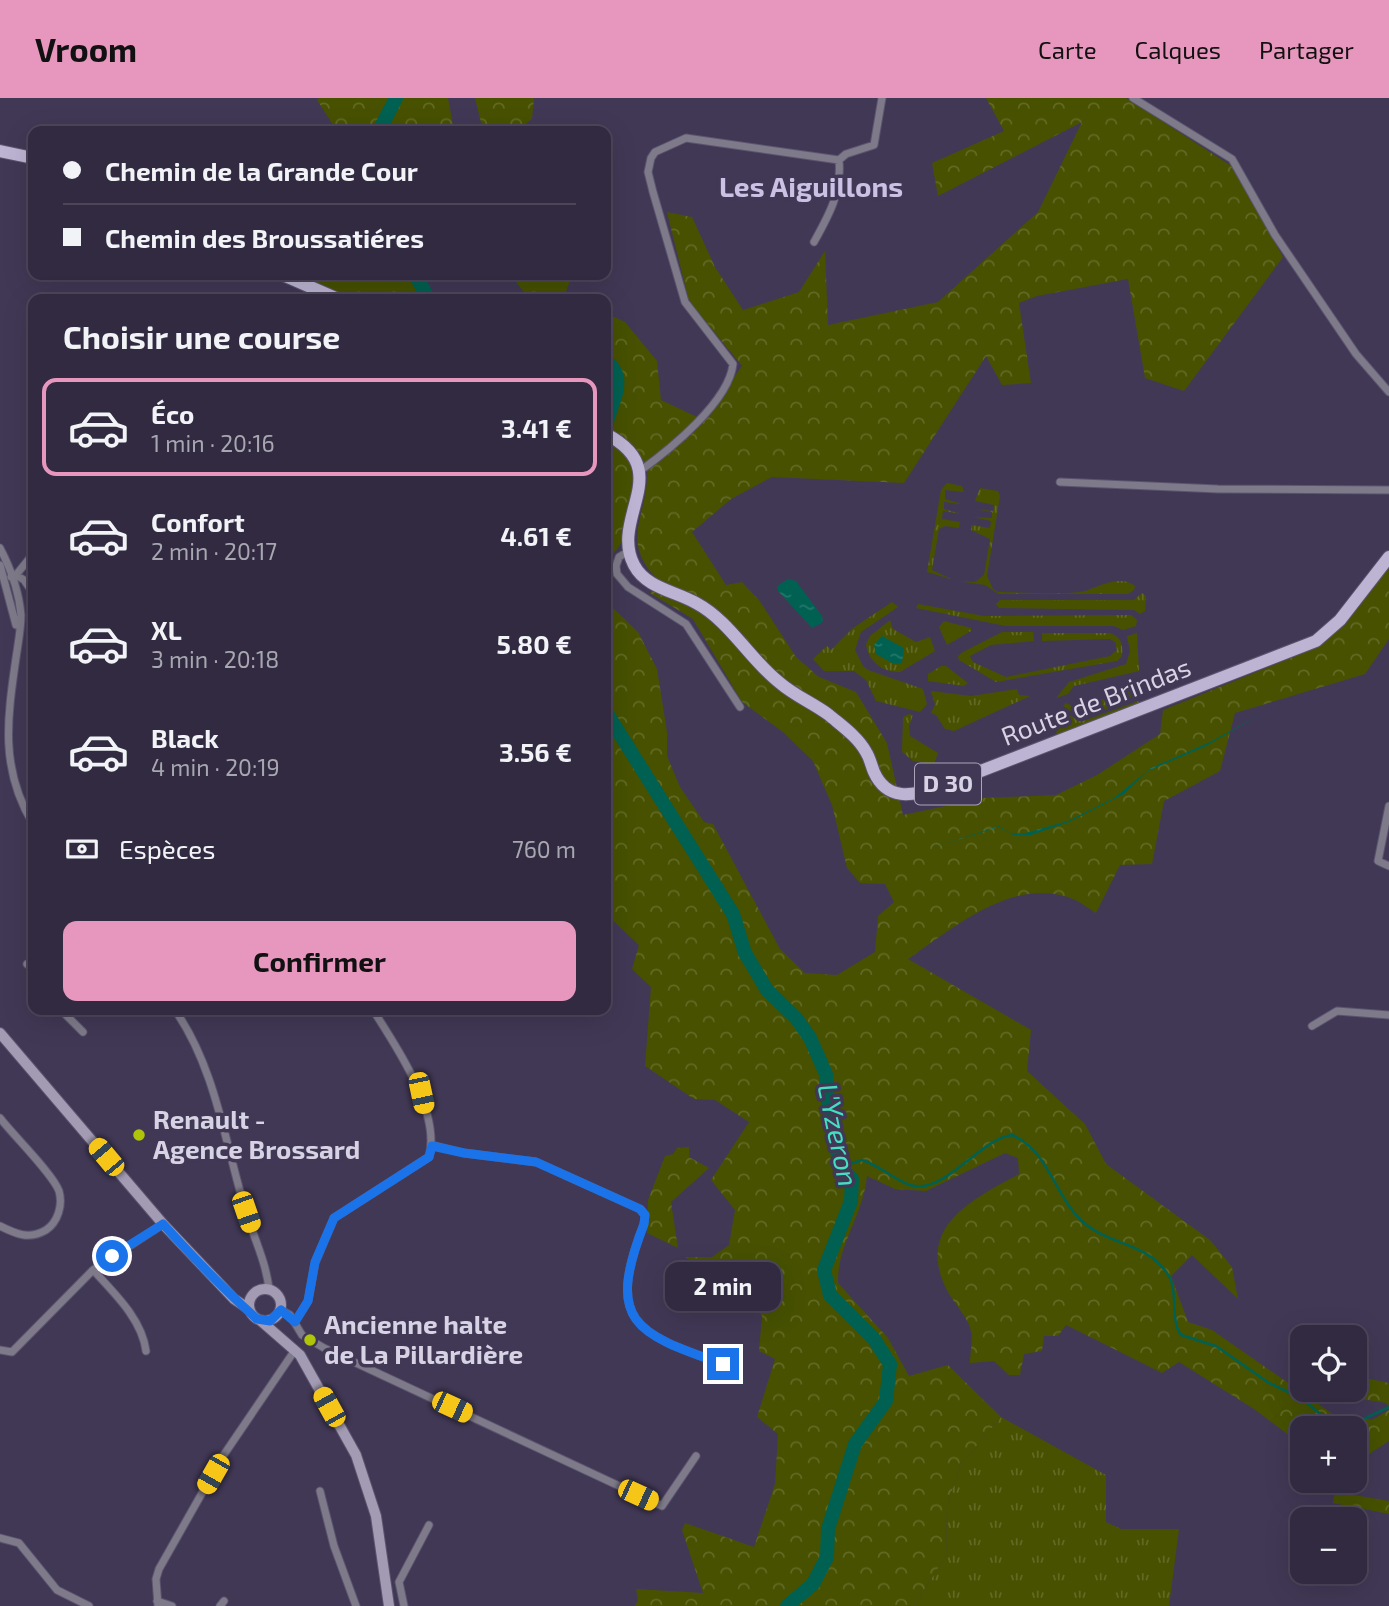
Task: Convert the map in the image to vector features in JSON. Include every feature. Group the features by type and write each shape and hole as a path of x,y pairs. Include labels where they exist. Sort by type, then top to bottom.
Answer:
{"main road":[{"path":"0,151 28,157"},
{"path":"294,280 327,294"},
{"path":"611,437 626,447 640,471 629,551"},
{"name":"Route de Brindas","path":"629,551 634,565 644,577 697,603 716,618 780,683 845,728 866,751 880,783 899,795 915,795 937,788 1316,641 1339,620 1389,558"},
{"path":"1,1036 163,1224 225,1287 234,1300 249,1309 292,1347"},
{"path":"225,1287 253,1294 269,1289 278,1295 279,1313 292,1347 363,1473 378,1528 389,1606"},
{"path":"249,1309 253,1294"},
{"path":"261,1321 270,1321 279,1313"}],"street":[{"path":"640,471 669,450 703,417 732,372 733,364 685,302 648,172 651,158 656,152 686,138 839,160 846,154 874,145 882,98"},
{"path":"1133,98 1232,159 1275,235 1356,354 1389,392"},
{"path":"814,242 832,209 841,180 839,160"},
{"path":"1060,482 1218,489 1389,490"},
{"path":"0,548 21,613 2,729 10,782 28,815"},
{"path":"629,551 619,557 616,566 622,581 687,624 740,707"},
{"path":"11,577 28,559"},
{"path":"0,565 11,577 24,580 28,586"},
{"path":"1389,806 1378,861 1389,866"},
{"path":"1312,1026 1337,1011 1389,1015"},
{"path":"66,1015 83,1032"},
{"path":"178,1015 190,1032 206,1069 246,1212 265,1265 269,1289"},
{"path":"295,1322 308,1301 315,1262 334,1218 429,1157 432,1146 421,1093 376,1015"},
{"path":"0,1118 59,1190 60,1212 49,1227 35,1236 17,1235 0,1226"},
{"path":"432,1146 536,1162 640,1209 645,1215 644,1224 626,1279 626,1298 633,1315 645,1331 658,1339 723,1364"},
{"path":"0,1350 12,1352 93,1270 163,1224"},
{"path":"93,1270 124,1304 144,1338 146,1351"},
{"path":"279,1313 295,1322 302,1335 662,1506 696,1456"},
{"path":"172,1606 157,1603 156,1579 159,1569 223,1456 292,1347"},
{"path":"320,1492 334,1546 356,1606"},
{"path":"404,1606 399,1582 429,1525"},
{"path":"0,1538 19,1543 57,1590 89,1606"}],"green space":[{"path":"448,98 453,126 334,126 317,100"},
{"path":"475,98 534,98 532,119 523,126 482,126"},
{"path":"986,98 1126,98 1233,167 1283,257 1184,391 1145,378 1128,279 1037,296 1019,303 1031,383 1002,385 986,356 904,483 772,477 731,499 692,532 726,585 742,582 759,600 796,657 819,677 856,692 887,743 903,815 984,798 1056,795 1097,775 1160,734 1163,710 1318,647 1389,569 1389,639 1365,674 1235,713 1220,771 1164,801 1152,864 1120,865 1096,913 1073,899 1051,893 1007,899 964,920 908,959 1031,1030 1027,1071 1085,1124 1106,1164 1210,1240 1232,1267 1238,1299 1192,1255 1171,1276 1188,1322 1212,1330 1290,1384 1290,1402 1315,1402 1336,1416 1290,1416 1290,1436 1254,1409 1179,1362 1162,1373 1066,1325 1058,1336 1044,1336 1042,1351 1024,1354 1020,1375 1009,1375 994,1361 970,1363 971,1331 944,1284 938,1263 939,1245 945,1229 956,1216 985,1193 1019,1174 1018,1158 1005,1153 926,1191 895,1189 867,1176 861,1204 842,1256 838,1283 888,1338 909,1376 948,1365 1001,1417 961,1464 946,1509 947,1554 914,1606 635,1606 638,1600 636,1589 703,1593 682,1530 685,1523 754,1547 775,1484 778,1434 757,1417 775,1359 759,1351 762,1316 745,1293 708,1281 686,1257 712,1257 729,1245 735,1210 711,1180 749,1122 715,1100 694,1099 645,1066 651,987 632,969 639,945 611,919 611,606 638,632 657,669 667,732 667,756 680,787 704,822 713,824 780,949 805,973 837,975 875,952 878,916 894,902 885,884 860,883 847,868 832,805 813,761 783,732 742,702 693,619 650,593 658,580 639,552 637,539 647,484 647,467 676,445 699,422 742,366 689,301 667,212 692,217 715,267 743,310 799,292 825,251 828,325 938,302 1038,212 1082,122 938,196 932,163 1004,131"},
{"path":"305,280 422,280 429,294 304,294"},
{"path":"515,280 570,280 565,294 525,294"},
{"path":"611,315 625,322 657,361 661,400 697,417 668,449 633,472 632,499 621,543 611,556"},
{"path":"947,483 962,486 964,492 945,490 945,499 962,504 944,502 944,509 961,514 943,511 942,519 960,522 959,528 945,526 939,529 932,570 951,579 927,572 941,490"},
{"path":"980,488 998,491 1000,496 987,576 993,589 998,592 1071,593 1124,581 1135,586 1134,590 1128,594 999,594 985,585 958,581 975,582 984,575 990,539 971,530 971,525 990,528 991,521 973,517 992,518 992,512 974,509 993,511 994,505 975,501"},
{"path":"1142,593 1146,596 1145,611 1140,614 1134,610 999,608 996,604 1000,600 1134,600"},
{"path":"892,602 898,607 861,632 855,650 868,670 923,689 927,704 920,712 876,701 866,680 854,671 824,671 813,659 827,646 831,650 853,628"},
{"path":"918,604 984,616 1131,615 1137,620 1136,626 1123,630 1114,626 1006,626 916,608"},
{"path":"890,620 893,629 916,642 930,637 935,651 900,672 877,665 866,644 870,636"},
{"path":"944,621 971,628 971,631 947,645 939,627"},
{"path":"1002,632 1033,632 1034,641 991,645 970,656 973,662 1006,677 1110,656 1117,650 1115,642 1110,639 1042,641 1042,633 1110,633 1121,642 1122,656 1117,661 996,682 959,660 958,656 963,652"},
{"path":"1137,633 1139,671 1074,686 1068,694 1056,698 1069,682 1126,664 1130,651 1127,636"},
{"path":"946,666 968,683 964,686 928,681 928,674"},
{"path":"1135,683 1139,684 1132,697 1109,708 1079,716 1063,706 1066,703 1076,708 1135,689"},
{"path":"1017,689 1019,695 1030,696 954,731 945,729 936,715 931,713 935,704 931,691 971,696"},
{"path":"1138,701 1140,705 1062,735 1056,733 1063,713 1083,721"},
{"path":"913,715 909,726 910,736 938,753 934,764 913,761 902,752 903,717"},
{"path":"689,1147 689,1157 709,1168 671,1202 678,1248 647,1233 648,1200 665,1156 673,1154 677,1148"},
{"path":"1367,1378 1389,1383 1389,1407 1386,1403 1367,1400"},
{"path":"1389,1410 1389,1441 1367,1455 1367,1419 1372,1420"},
{"path":"1001,1417 1106,1475 1106,1522 1121,1529 1179,1529 1169,1606 914,1606 947,1554 946,1509 961,1464"},
{"path":"1335,1493 1348,1493 1389,1501 1389,1514 1367,1510 1367,1507 1333,1503"}],"water":[{"path":"788,579 796,581 822,616 823,622 812,628 778,591 777,586"},
{"path":"882,636 904,648 902,663 894,664 876,654 874,645"},
{"path":"1261,714 1206,746 1148,771 1124,794 1069,822 1031,835 1013,835 999,827 925,850 999,826 1010,833 1022,834 1068,821 1114,798 1151,768 1210,742"}],"waterway":[{"name":"L'Yzeron","path":"382,126 396,98"},
{"name":"L'Yzeron","path":"418,280 426,294"},
{"name":"L'Yzeron","path":"611,366 617,383 611,408"},
{"name":"L'Yzeron","path":"611,720 733,914 745,953 767,990 796,1018 810,1038 826,1074 828,1103 840,1167 852,1179 851,1201 824,1270 830,1295 874,1339 890,1364 886,1401 855,1444 828,1529 827,1557 813,1584 787,1606"},
{"path":"840,1167 862,1160 905,1183 923,1186 949,1175 987,1146 1012,1135 1035,1152 1064,1199 1082,1221 1105,1236 1151,1257 1161,1266 1172,1284 1176,1322 1181,1335 1216,1346 1269,1383 1301,1398 1319,1413 1347,1427 1389,1407"}],"place":[{"name":"Renault - Agence Brossard","path":"139,1135"},
{"name":"Ancienne halte de La Pillardière","path":"310,1340"}],"district":[{"name":"Les Aiguillons","path":"811,187"}],"route":[{"path":"112,1256 163,1224 225,1287 234,1300 249,1309 253,1317 265,1322 270,1321 281,1310 295,1322 308,1301 315,1262 334,1218 429,1157 432,1146 536,1162 640,1209 645,1215 644,1224 630,1259 626,1279 626,1298 633,1315 645,1331 658,1339 723,1364"}]}
